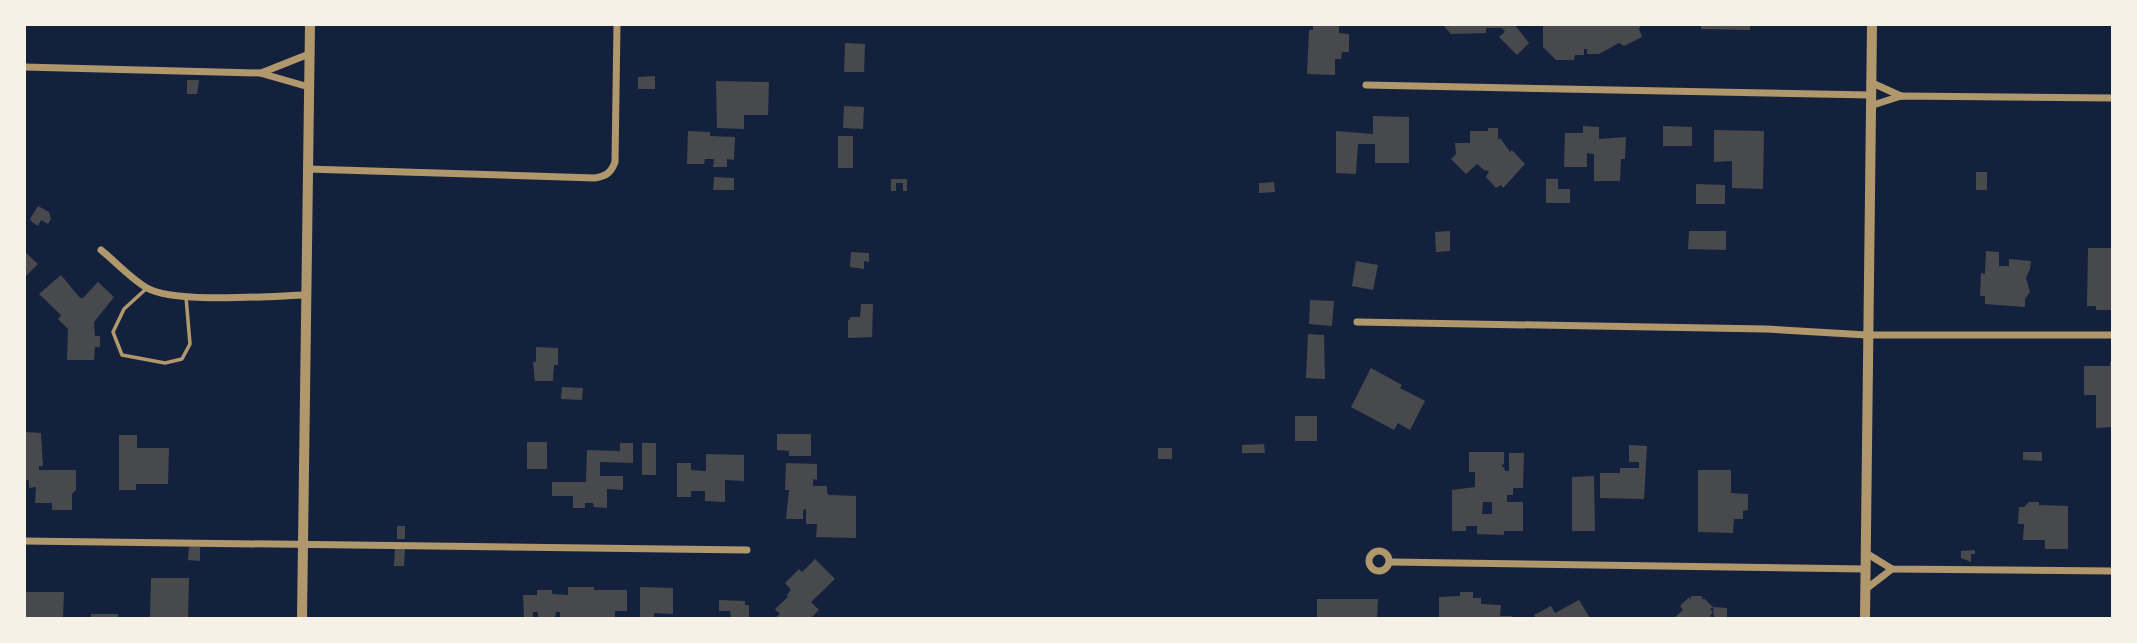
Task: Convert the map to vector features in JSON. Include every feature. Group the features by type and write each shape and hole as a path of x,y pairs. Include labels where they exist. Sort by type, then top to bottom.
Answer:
{"street":[{"path":"302,618 310,24"},
{"path":"307,169 595,178 605,176 615,162 617,24"},
{"path":"1865,618 1872,24"},
{"path":"260,73 309,54"},
{"path":"24,67 260,73 309,87"},
{"path":"1871,82 1901,96"},
{"path":"1366,85 1870,101 1901,96 2112,97"},
{"path":"101,250 147,288 167,295 306,295"},
{"path":"1357,322 1766,329 1867,335 2112,335"},
{"path":"24,541 747,550"},
{"path":"1866,553 1892,569 2112,571"},
{"path":"1390,562 1866,569"},
{"path":"1866,589 1892,569"}],"lane":[{"path":"147,288 124,309 113,332 122,355 165,363 182,359 190,344 186,297"}],"building":[{"path":"1313,24 1339,24 1339,33 1349,34 1349,52 1342,52 1341,59 1335,59 1335,75 1307,74 1309,30 1313,30"},
{"path":"1442,24 1514,24 1529,43 1517,55 1499,37 1505,32 1502,28 1486,28 1486,33 1451,34"},
{"path":"1543,24 1642,24 1639,29 1642,37 1624,46 1619,43 1599,54 1587,54 1587,49 1584,49 1584,55 1575,55 1574,60 1556,60 1543,47"},
{"path":"1701,24 1750,24 1750,30 1701,29"},
{"path":"845,43 865,44 864,72 844,72"},
{"path":"655,76 655,89 638,89 638,77"},
{"path":"187,80 199,80 197,94 187,94"},
{"path":"716,81 769,82 768,115 744,115 744,129 717,128"},
{"path":"844,106 864,107 863,129 843,128"},
{"path":"1373,116 1409,117 1409,163 1375,163 1375,144 1358,144 1356,174 1336,173 1336,131 1373,134"},
{"path":"1583,126 1599,127 1599,139 1626,137 1620,181 1594,181 1594,154 1587,153 1587,167 1564,167 1565,133 1583,133"},
{"path":"1663,126 1692,127 1692,146 1663,146"},
{"path":"1488,128 1498,128 1498,140 1500,138 1510,152 1512,150 1525,164 1503,188 1501,185 1496,188 1486,177 1489,171 1477,164 1466,174 1451,159 1456,154 1455,143 1470,143 1470,131 1488,131"},
{"path":"1714,130 1764,131 1763,189 1732,188 1732,161 1714,162"},
{"path":"688,131 710,132 710,136 735,137 734,160 727,159 727,167 713,167 714,159 705,159 704,164 687,164"},
{"path":"838,136 853,136 853,168 838,168"},
{"path":"1976,172 1987,172 1987,190 1976,190"},
{"path":"714,177 734,178 734,190 713,190"},
{"path":"891,179 907,179 907,191 903,191 903,183 896,183 896,191 891,191"},
{"path":"1546,179 1558,179 1558,189 1570,189 1570,203 1546,203"},
{"path":"1274,182 1275,192 1259,193 1259,183"},
{"path":"1696,184 1725,185 1725,204 1696,204"},
{"path":"38,206 49,212 51,219 48,224 41,220 38,226 30,219"},
{"path":"1450,231 1450,251 1436,252 1435,232"},
{"path":"1689,231 1726,231 1726,250 1688,249"},
{"path":"2088,248 2112,248 2112,310 2096,310 2096,306 2087,306"},
{"path":"24,251 38,264 24,278"},
{"path":"1986,251 1999,252 1999,266 2009,266 2009,259 2031,261 2026,278 2030,292 2025,299 2025,307 1985,304 1985,296 1980,296"},
{"path":"851,252 869,253 869,262 864,261 864,269 850,267"},
{"path":"1356,261 1378,265 1373,290 1352,286"},
{"path":"61,275 80,298 98,282 114,297 94,322 95,336 100,336 100,347 95,347 94,360 67,360 68,329 58,319 61,315 39,294"},
{"path":"1310,300 1334,301 1332,326 1309,324"},
{"path":"861,304 873,304 872,337 848,338 848,321 851,317 860,317"},
{"path":"1308,334 1324,335 1325,379 1306,378"},
{"path":"536,347 558,348 558,365 554,365 553,381 535,381 533,362 536,362"},
{"path":"2110,362 2112,427 2096,428 2096,395 2084,395 2084,366 2110,366"},
{"path":"1371,368 1425,401 1410,430 1398,423 1394,430 1351,407"},
{"path":"562,387 583,388 582,400 561,399"},
{"path":"1295,416 1317,416 1317,441 1295,441"},
{"path":"25,432 41,433 43,466 39,466 39,470 76,470 72,510 52,510 52,503 35,503 36,487 29,488 29,480 24,480"},
{"path":"777,434 811,434 811,456 789,456 789,451 777,450"},
{"path":"119,435 137,435 137,448 169,448 168,484 136,484 136,490 119,490"},
{"path":"527,442 547,442 547,469 527,469"},
{"path":"620,443 633,443 633,463 600,462 600,476 623,476 623,490 607,489 607,508 585,503 585,508 573,508 573,496 552,496 552,482 586,482 587,450 620,451"},
{"path":"642,443 656,443 656,475 642,475"},
{"path":"1264,444 1265,453 1242,453 1242,445"},
{"path":"1629,445 1647,446 1644,499 1600,498 1600,473 1620,473 1620,468 1639,468 1639,462 1629,462"},
{"path":"1158,448 1172,448 1172,459 1158,459"},
{"path":"1469,452 1504,452 1502,467 1505,471 1509,471 1509,453 1524,453 1523,488 1513,488 1513,495 1507,495 1507,502 1523,502 1523,531 1504,531 1504,535 1477,534 1477,526 1466,526 1466,531 1452,531 1452,490 1475,487 1475,472 1469,472","holes":["1483,502 1492,502 1492,514 1482,514"]},
{"path":"2023,452 2042,452 2042,461 2023,460"},
{"path":"706,454 744,455 744,481 725,480 725,502 705,501 705,491 691,491 691,497 677,497 677,463 691,463 691,470 706,471"},
{"path":"786,463 817,464 817,480 813,479 813,486 827,486 829,495 856,496 856,538 816,537 817,524 806,524 806,509 803,510 803,519 786,519 789,490 785,490"},
{"path":"1698,470 1731,470 1731,493 1748,494 1748,510 1743,511 1743,519 1734,519 1733,533 1698,532"},
{"path":"1594,476 1595,531 1572,531 1572,477"},
{"path":"2029,502 2068,506 2068,549 2045,549 2045,540 2023,540 2024,524 2018,524 2019,507 2024,507"},
{"path":"397,526 405,526 405,539 397,539"},
{"path":"189,547 200,547 200,561 188,560"},
{"path":"395,549 405,549 404,566 394,566"},
{"path":"1975,550 1975,554 1971,554 1971,562 1961,558 1961,551"},
{"path":"815,559 835,579 811,602 819,610 811,618 775,618 780,614 775,609 788,597 791,590 785,583 799,569 802,572"},
{"path":"151,578 189,578 188,618 150,618"},
{"path":"568,587 627,590 627,611 615,611 615,618 560,618 560,612 556,612 555,618 538,618 538,612 533,612 533,618 524,618 523,595 537,595 537,590 552,590 552,594 568,595"},
{"path":"640,587 673,588 673,614 654,613 654,618 640,618"},
{"path":"24,592 64,592 63,618 24,618"},
{"path":"1460,592 1473,592 1473,598 1481,598 1481,604 1501,605 1500,616 1512,618 1439,618 1439,597 1460,596"},
{"path":"1691,596 1702,596 1702,600 1704,598 1713,607 1710,609 1713,612 1710,616 1713,618 1674,618 1683,610 1680,606 1689,597 1691,600"},
{"path":"1317,599 1378,599 1377,618 1317,617"},
{"path":"719,600 745,601 745,605 749,605 749,618 731,618 730,611 719,611"},
{"path":"1579,600 1590,618 1536,618 1534,615 1551,606 1555,613"},
{"path":"1713,607 1727,608 1727,618 1714,618"},
{"path":"91,614 118,614 118,618 91,618"}]}
